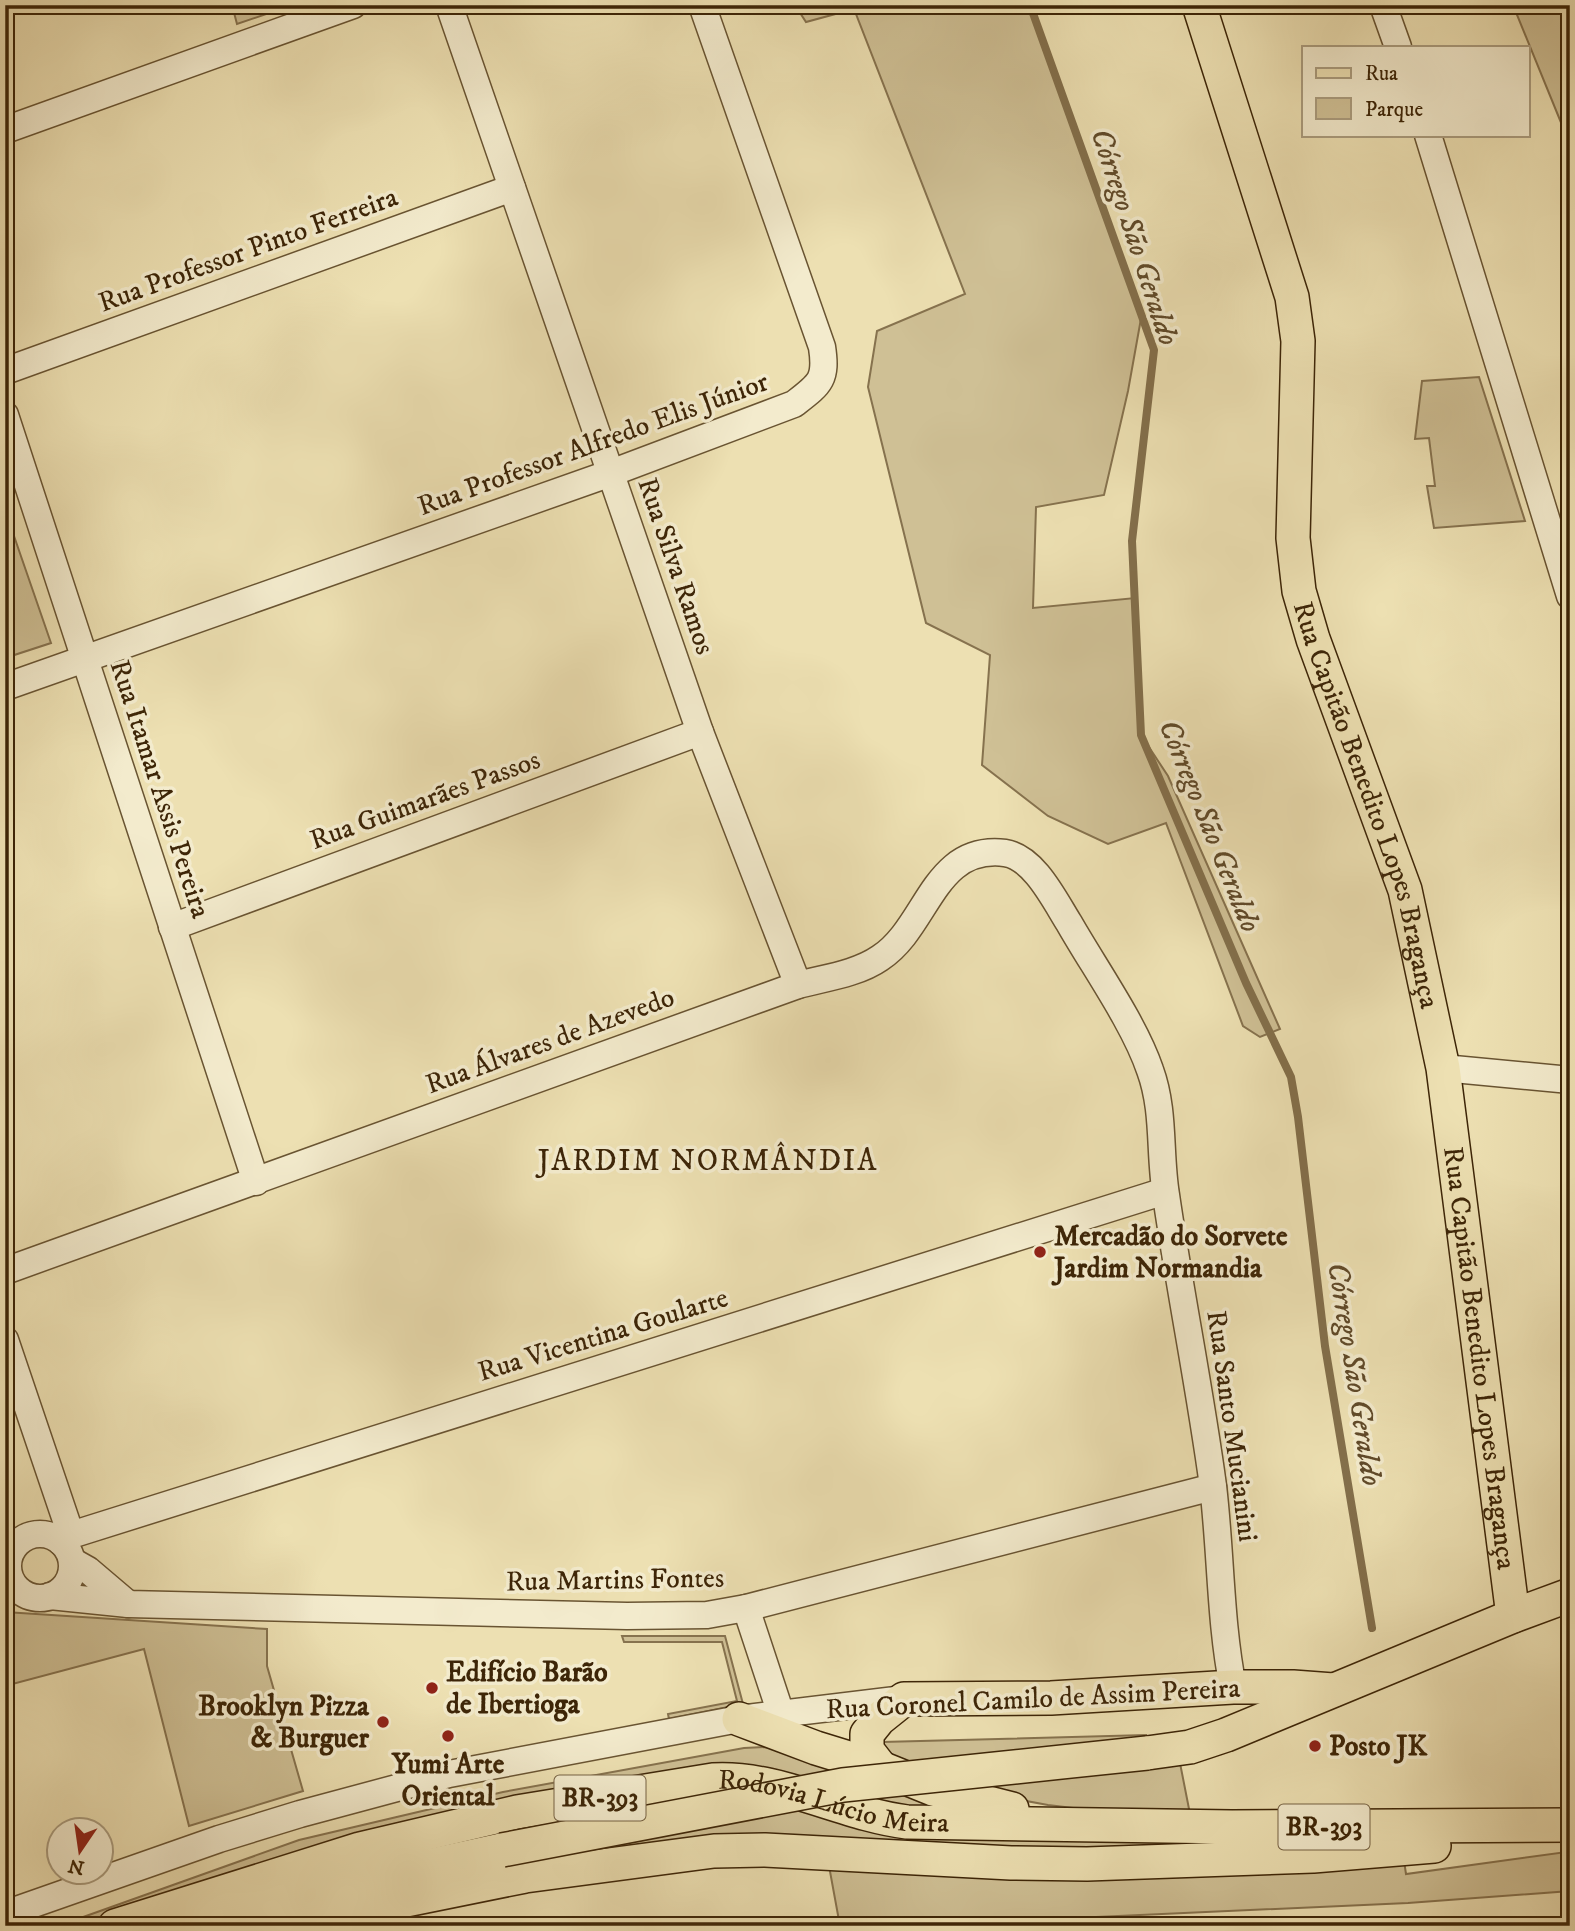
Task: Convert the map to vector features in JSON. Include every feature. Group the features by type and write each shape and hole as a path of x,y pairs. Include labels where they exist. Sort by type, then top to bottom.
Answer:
{"main road":[{"name":"Rua Capitão Benedito Lopes Bragança","path":"1199,5 1293,297 1298,341 1293,538 1299,591 1313,639 1405,890 1443,1068 1513,1616"},
{"path":"198,1926 322,1889 502,1850 843,1785 1147,1753 1202,1744 1570,1595"},
{"name":"Rua Coronel Camilo de Assim Pereira","path":"904,1699 1051,1698 1233,1687 1333,1690"},
{"path":"881,1768 867,1749 867,1734 879,1718 904,1699"},
{"path":"738,1718 816,1748 881,1768 933,1790 1079,1823"},
{"name":"Rodovia Lúcio Meira","path":"115,1926 360,1849 517,1812 713,1780 743,1780 891,1820 922,1823 1232,1827 1570,1825"},
{"name":"Rodovia Lúcio Meira","path":"278,1926 526,1876 714,1851 747,1850 919,1860 1087,1864 1313,1856 1570,1833"}],"street":[{"path":"5,130 353,5"},
{"name":"Rua Silva Ramos","path":"449,5 700,732 798,985"},
{"name":"Rua Professor Alfredo Elis Júnior","path":"5,687 611,474 794,404 816,387 825,369 822,347 702,5"},
{"path":"1383,5 1398,46"},
{"path":"1428,136 1570,596"},
{"name":"Rua Professor Pinto Ferreira","path":"5,371 512,188"},
{"name":"Rua Itamar Assis Pereira","path":"5,415 256,1182"},
{"name":"Rua Guimarães Passos","path":"172,927 700,732"},
{"name":"Rua Álvares de Azevedo","path":"5,1271 798,985 849,972 880,959 906,935 928,897 951,867 974,854 1007,853 1036,871 1058,906"},
{"name":"Rua Santo Mucianini","path":"1058,906 1130,1028 1150,1069 1160,1109 1165,1191 1213,1487 1233,1687"},
{"path":"1443,1068 1570,1080"},
{"name":"Rua Vicentina Goularte","path":"68,1546 1165,1191"},
{"path":"5,1340 68,1546 71,1573 67,1583 50,1597 28,1596 18,1590 11,1581 6,1570 8,1559 20,1540 30,1535 52,1536 68,1546 88,1570 128,1604"},
{"name":"Rua Martins Fontes","path":"50,1597 128,1604 687,1616 746,1608 1213,1487"},
{"path":"746,1608 781,1714"},
{"name":"Rua Coronel Camilo de Assim Pereira","path":"5,1914 300,1814 449,1774 738,1718 904,1699"}],"green space":[{"path":"232,5 286,5 287,7 237,24"},
{"path":"795,5 1030,5 1142,313 1128,391 1104,495 1036,507 1033,608 1135,598 1141,735 1168,776 1280,1029 1260,1037 1243,1026 1166,823 1108,844 1048,816 982,765 990,655 926,623 868,387 877,331 965,294 854,9 806,22"},
{"path":"1513,5 1570,5 1570,123 1562,125"},
{"path":"1479,377 1525,521 1434,528 1427,486 1435,486 1429,438 1415,439 1422,381"},
{"path":"5,510 51,643 5,658"},
{"path":"5,1612 267,1629 267,1666 303,1791 189,1826 144,1649 5,1686"},
{"path":"622,1636 725,1636 743,1704 669,1719 668,1714 737,1701 722,1642 624,1642"},
{"path":"1146,1735 1146,1740 1180,1763 1190,1814 1073,1808 999,1796 884,1763 882,1742"},
{"path":"766,1747 990,1813 916,1811 769,1769 300,1853 91,1926 58,1926 299,1840 503,1792 744,1748"},
{"path":"795,1806 1121,1833 1269,1850 616,1853 610,1841"},
{"path":"1566,1852 1570,1863 1570,1891 1408,1903 1074,1918 999,1926 840,1926 829,1866 1403,1854 1406,1874"}],"waterway":[{"name":"Córrego São Geraldo","path":"1030,5 1154,350 1132,541 1141,735 1246,983 1291,1077 1325,1346 1372,1628"}],"railway":[{"path":"1485,1926 1570,1920"}],"place":[{"name":"Mercadão do Sorvete Jardim Normandia","path":"1040,1252"},
{"name":"Edifício Barão de Ibertioga","path":"432,1688"},
{"name":"Brooklyn Pizza & Burguer","path":"383,1722"},
{"name":"Yumi Arte Oriental","path":"448,1736"},
{"name":"Posto JK","path":"1315,1746"}],"district":[{"name":"JARDIM NORMÂNDIA","path":"708,1161"}]}
